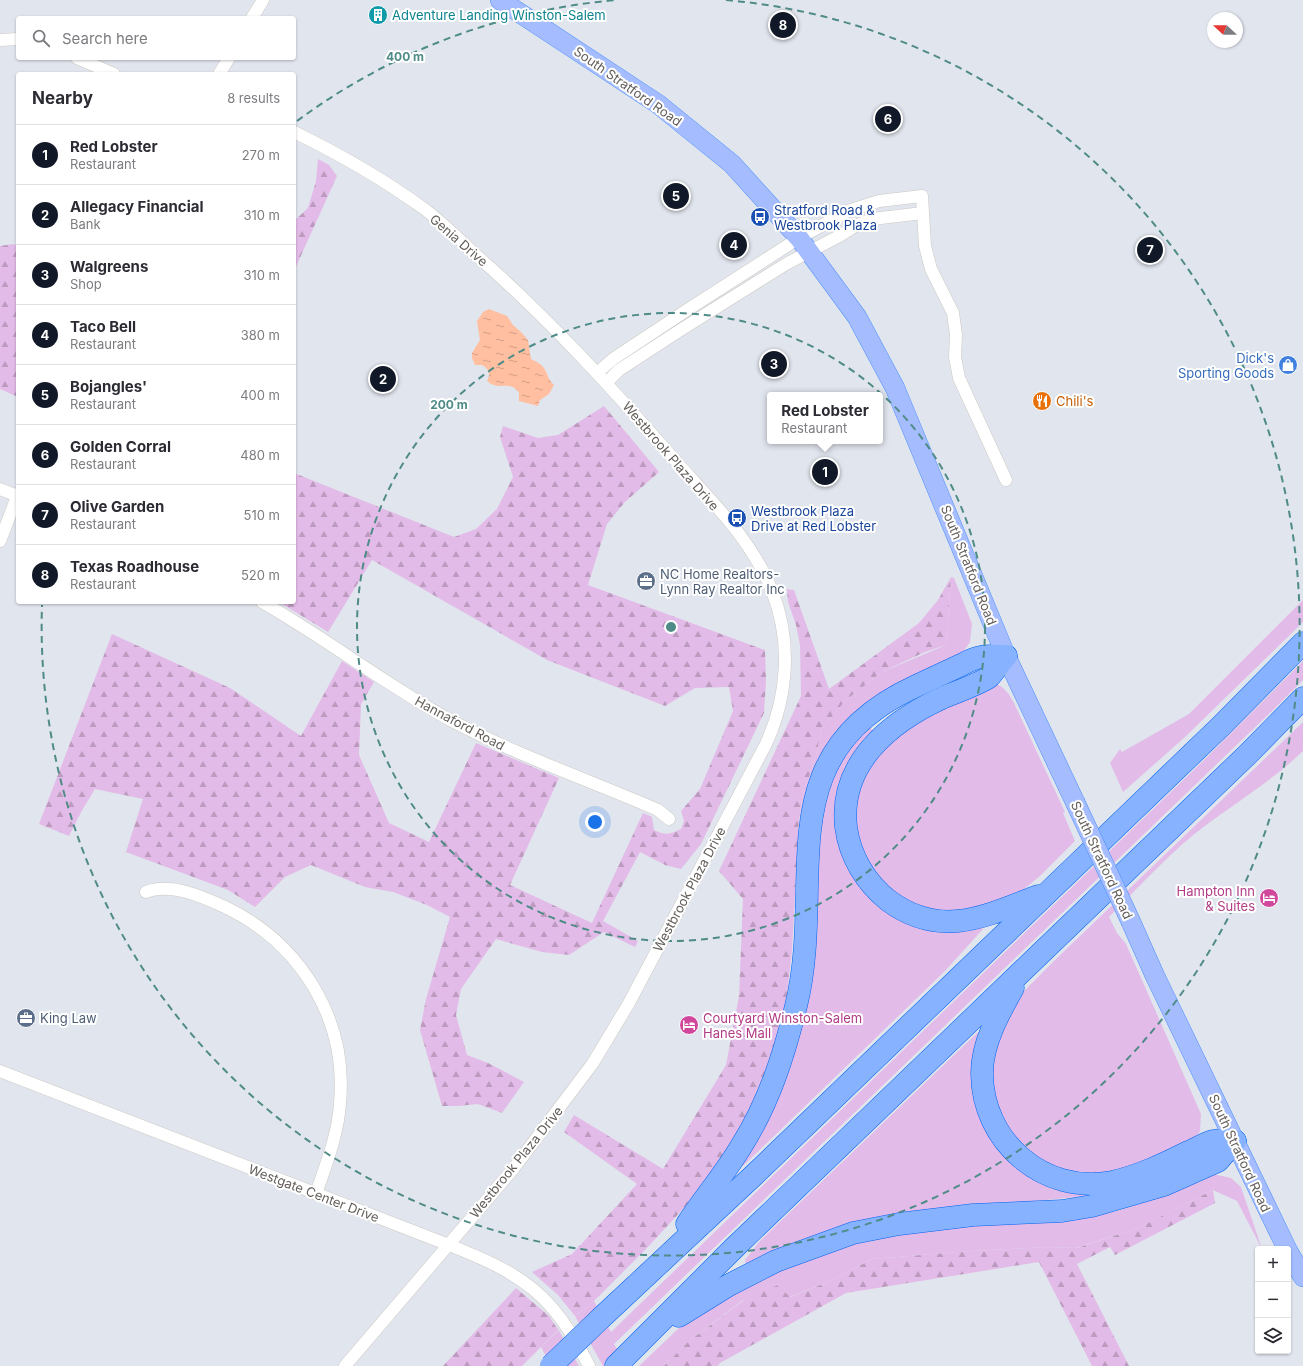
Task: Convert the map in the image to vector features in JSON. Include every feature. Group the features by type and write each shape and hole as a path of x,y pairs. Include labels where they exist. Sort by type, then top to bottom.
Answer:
{"highway":[{"path":"551,1366 765,1164 1049,892 1221,726 1303,643"},
{"path":"1006,656 988,677 940,699 909,716 887,731 878,740 863,760 851,786 846,802 847,830 852,852 858,865 874,887 899,907 927,918 950,921 976,919 1049,892"},
{"path":"664,1258 742,1145 768,1095 782,1056 800,984 810,820 818,786 829,761 841,742 859,722 885,703 908,690 980,657 1006,656"},
{"path":"619,1363 740,1242 1242,760 1303,698"},
{"path":"1024,969 1001,1010 989,1038 982,1072 984,1099 993,1124 1001,1138 1021,1160 1042,1172 1059,1179 1080,1183 1112,1182 1144,1172 1214,1141 1235,1141"},
{"path":"649,1334 729,1285 776,1261 853,1233 884,1226 973,1215 1062,1211 1092,1206 1164,1185 1218,1161 1235,1141"}],"main road":[{"name":"South Stratford Road","path":"500,0 658,104 732,164 804,245 857,317 895,388 1006,656 1285,1246"},
{"name":"South Stratford Road","path":"1291,1257 1303,1277"}],"street":[{"path":"253,16 263,0"},
{"path":"0,40 16,39"},
{"path":"82,60 109,72"},
{"path":"220,72 228,60"},
{"name":"Genia Drive","path":"296,133 362,168 424,209 514,288 601,378"},
{"path":"601,378 612,359 804,245 859,206 879,201 922,196 925,246 931,269 953,313 956,335 955,357 959,378 1006,480"},
{"path":"601,378 619,370 786,264 804,245 872,219 924,213"},
{"name":"Westbrook Plaza Drive","path":"346,1366 514,1168 593,1063 629,1003 766,744 773,730 781,700 786,661 784,640 777,604 764,572 744,540 601,378"},
{"path":"0,489 16,494"},
{"path":"0,541 16,500"},
{"name":"Hannaford Road","path":"265,604 313,632 414,699 452,721 517,753 658,810 669,820"},
{"path":"146,892 154,889 177,891 214,902 236,913 272,936 289,953 317,992 331,1024 338,1050 341,1091 338,1122 333,1146 316,1194"},
{"name":"Westgate Center Drive","path":"0,1071 449,1244 509,1271 540,1294 566,1323 589,1366"}],"green space":[{"path":"318,159 329,165 337,176 296,267 296,219 308,208 316,181"},
{"path":"13,244 16,245 16,396 0,389 0,246"},
{"path":"604,406 659,472 625,502 607,524 588,585 765,650 766,681 764,713 701,844 681,869 665,865 640,852 603,921 638,941 635,947 604,932 569,955 542,952 496,939 461,989 456,1015 467,1055 488,1063 524,1082 502,1113 478,1104 442,1106 420,1030 426,999 450,917 427,905 393,892 365,887 311,865 285,877 255,907 228,890 126,852 143,799 95,789 69,836 39,824 112,634 230,688 301,736 342,661 374,682 361,704 359,755 389,823 429,842 476,743 559,778 510,885 592,923 643,813 652,817 654,830 658,832 667,834 681,829 684,821 681,811 700,789 733,711 729,687 695,688 665,706 547,660 372,560 328,632 282,604 296,604 296,474 454,537 476,529 497,509 513,477 500,437 503,426 538,438 558,435"},
{"path":"951,577 954,578 972,624 970,642 961,655 891,689 863,707 800,853 796,852 802,799 817,752 821,730 846,700 882,672 946,645"},
{"path":"951,577 946,645 925,652 882,672 846,700 821,730 817,752 802,799 799,821 792,951 787,995 779,1031 761,1084 748,1113 717,1167 696,1195 646,1249 594,1301 575,1316 558,1295 532,1272 572,1254 637,1184 564,1132 574,1115 663,1169 726,1065 739,996 743,899 719,871 801,696 800,645 796,625 788,602 787,589 794,590 829,689 919,623 938,600"},
{"path":"1303,600 1303,622 1185,737 1123,792 1110,763 1120,749 1122,752 1189,714"},
{"path":"1303,661 1303,680 1273,710 614,1344 626,1366 603,1366 575,1316 594,1301 611,1332 1203,761"},
{"path":"994,683 1004,689 1014,703 1065,812 1063,813 1075,841 1041,875 1022,891 980,912 929,912 888,892 854,840 858,780 895,732"},
{"path":"1303,722 1303,751 1277,774 1206,825 1181,845 1109,917 1117,933 1126,944 1201,1114 1200,1131 1195,1140 1133,1170 1075,1177 1017,1148 987,1084 1006,1014 1024,991 1054,961"},
{"path":"868,727 875,731 840,795 868,888 979,925 983,929 945,971 743,1166 738,1162 775,1094 816,838 837,758"},
{"path":"978,1032 982,1036 997,1144 1099,1195 1035,1201 746,1266 745,1260 759,1242"},
{"path":"1213,1174 1231,1178 1241,1187 1261,1246 1237,1201 1213,1190 1138,1228 1076,1248 1048,1247 971,1251 872,1259 833,1280 789,1297 743,1300 689,1341 664,1366 639,1366 680,1327 728,1292 851,1241 970,1226 1040,1223 1086,1218 1117,1211 1151,1200 1197,1182 1198,1183"},
{"path":"1213,1190 1215,1203 1115,1255 1110,1247 1077,1264 1129,1366 1092,1366 1039,1262 846,1293 720,1363 718,1366 664,1366 689,1341 744,1300 778,1285 790,1297 833,1280 872,1259 971,1251 1048,1247 1077,1248 1138,1228"},
{"path":"516,1288 549,1316 558,1330 522,1366 443,1366"},
{"path":"554,1323 579,1366 551,1366 541,1347 558,1331"}],"water":[{"path":"489,309 507,316 513,325 528,340 531,359 544,368 554,385 549,394 540,400 538,406 519,401 519,393 512,387 496,386 491,384 487,381 489,372 486,368 482,365 475,365 472,358 472,353 480,340 477,321 483,312"}],"place":[{"name":"Adventure Landing Winston-Salem","path":"378,15"},
{"name":"Texas Roadhouse","path":"783,25"},
{"name":"Golden Corral","path":"888,119"},
{"name":"Bojangles'","path":"676,196"},
{"name":"Stratford Road & Westbrook Plaza","path":"760,217"},
{"name":"Taco Bell","path":"734,245"},
{"name":"Olive Garden","path":"1150,250"},
{"name":"Walgreens","path":"774,364"},
{"name":"Dick's Sporting Goods","path":"1288,365"},
{"name":"Allegacy Financial","path":"383,379"},
{"name":"Chili's","path":"1042,401"},
{"name":"Red Lobster","path":"825,472"},
{"name":"Westbrook Plaza Drive at Red Lobster","path":"737,518"},
{"name":"NC Home Realtors- Lynn Ray Realtor Inc","path":"646,581"},
{"name":"Hampton Inn & Suites","path":"1269,898"},
{"name":"King Law","path":"26,1018"},
{"name":"Courtyard Winston-Salem Hanes Mall","path":"689,1025"}]}
